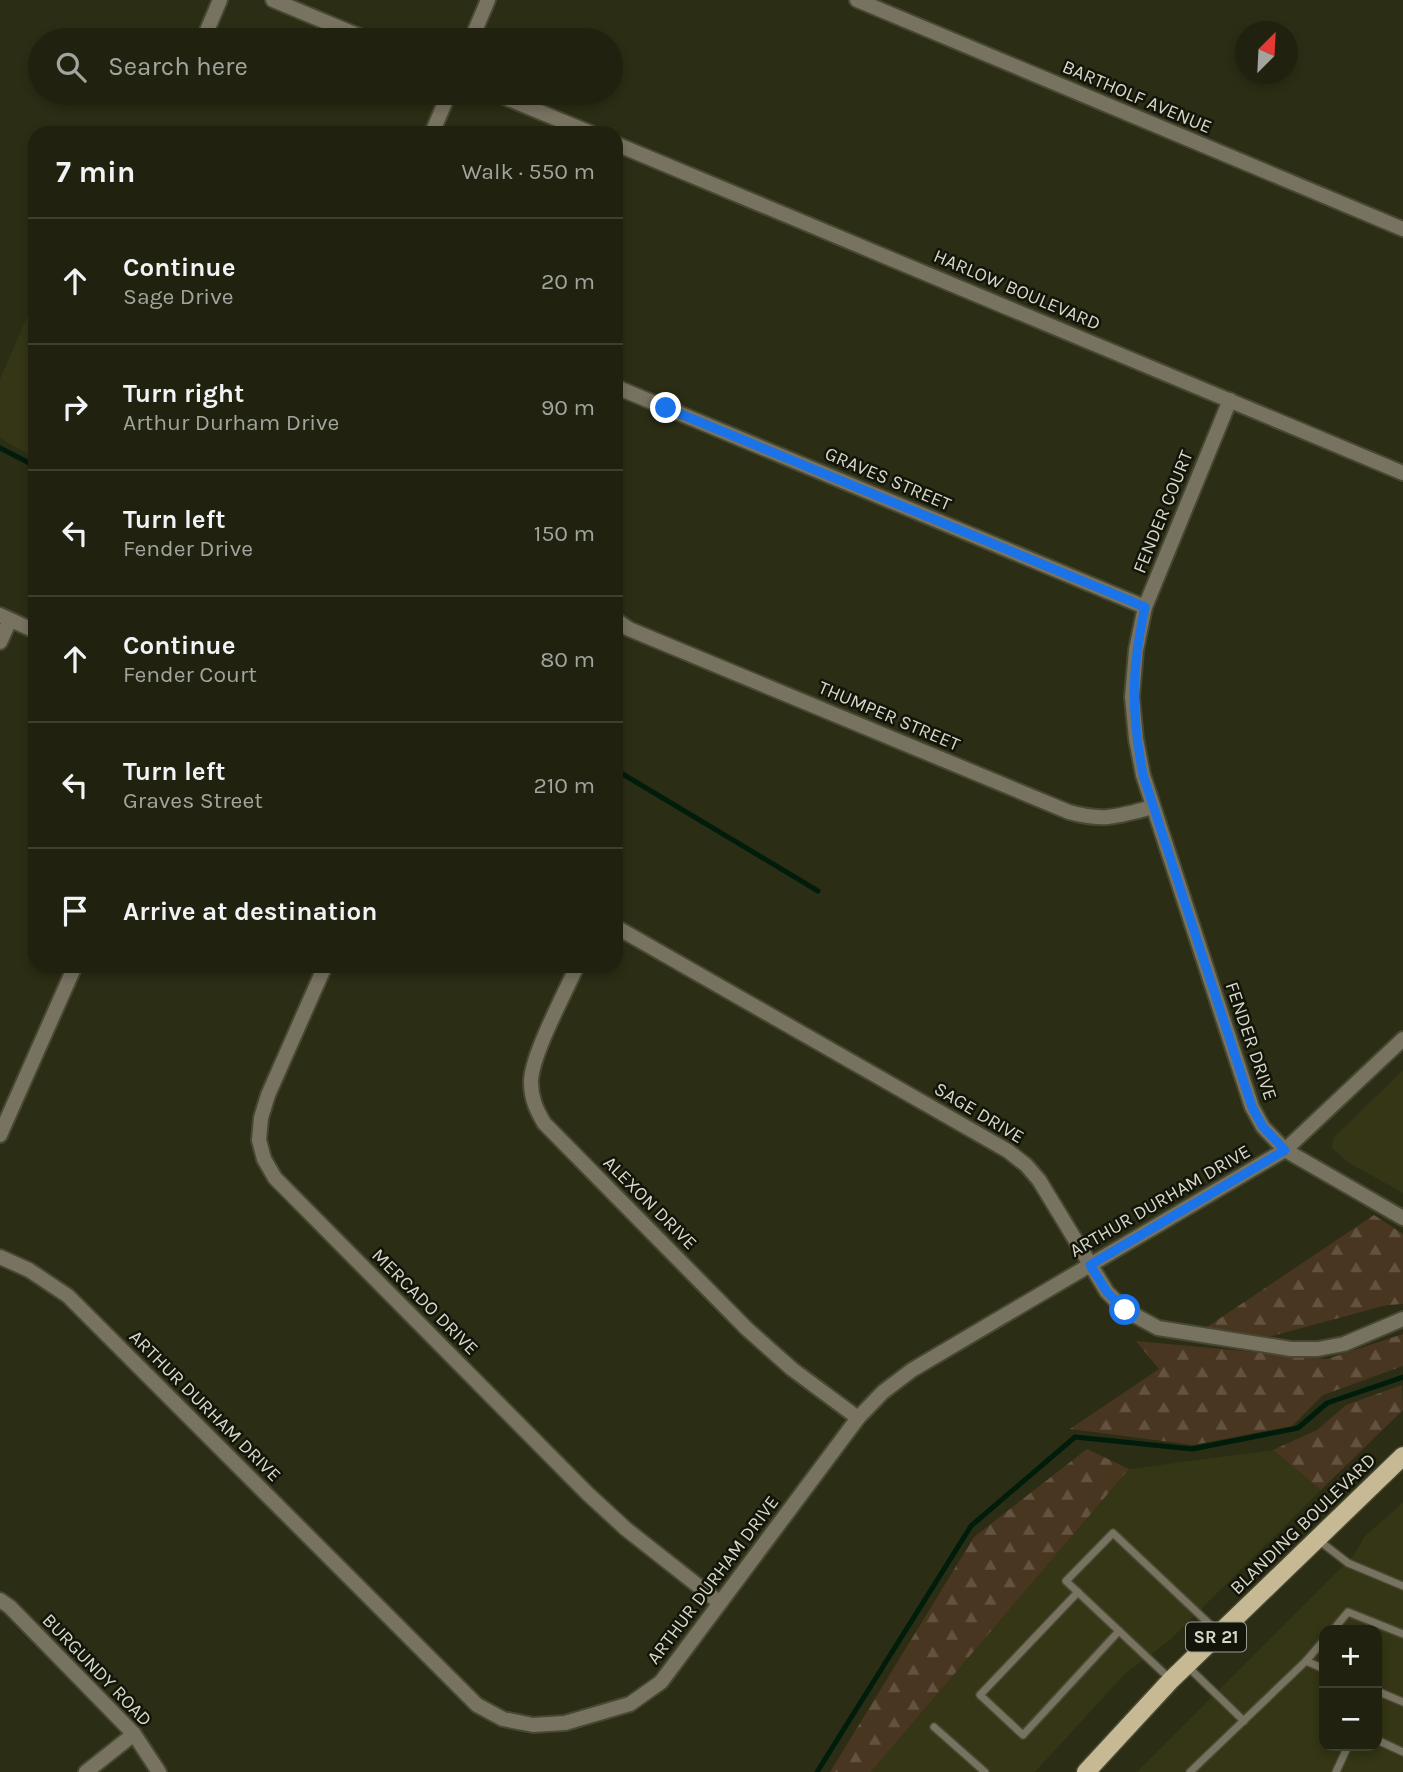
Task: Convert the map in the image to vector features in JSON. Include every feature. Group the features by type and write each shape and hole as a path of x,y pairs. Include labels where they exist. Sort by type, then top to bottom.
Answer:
{"main road":[{"name":"BLANDING BOULEVARD","path":"1086,1772 1171,1680 1403,1456"}],"street":[{"path":"208,28 220,0"},
{"path":"273,0 340,28"},
{"path":"476,28 488,0"},
{"name":"BARTHOLF AVENUE","path":"857,0 1403,229"},
{"path":"435,126 444,105"},
{"path":"523,105 573,126"},
{"name":"HARLOW BOULEVARD","path":"623,147 1403,473"},
{"name":"GRAVES STREET","path":"623,390 1145,607"},
{"name":"FENDER COURT","path":"1153,807 1136,739 1132,697 1136,650 1145,607 1230,400"},
{"path":"0,642 5,618 28,628"},
{"name":"THUMPER STREET","path":"623,625 1069,813 1092,818 1112,818 1153,807"},
{"name":"FENDER DRIVE","path":"1153,807 1252,1107 1263,1127 1285,1150 1402,1216"},
{"name":"SAGE DRIVE","path":"623,931 1008,1151 1039,1180 1107,1292 1125,1310 1158,1328 1292,1349 1318,1349 1344,1343 1403,1319"},
{"path":"0,1135 72,973"},
{"name":"MERCADO DRIVE","path":"322,973 268,1095 261,1118 260,1140 264,1159 275,1178 588,1494 626,1529 720,1602"},
{"name":"ALEXON DRIVE","path":"574,973 535,1060 531,1078 535,1107 544,1123 746,1328 792,1369 858,1418"},
{"name":"ARTHUR DURHAM DRIVE","path":"0,1256 29,1270 68,1296 477,1705 503,1719 533,1725 565,1723 630,1704 661,1682 858,1418 883,1392 912,1370 1285,1150 1403,1039"},
{"name":"BURGUNDY ROAD","path":"0,1600 10,1606 134,1734 159,1772"},
{"path":"86,1772 134,1734"}],"lane":[{"path":"1171,1680 1066,1581 1113,1533 1220,1633"},
{"path":"1317,1539 1348,1563 1403,1586"},
{"path":"1077,1592 980,1695 1023,1735 1119,1631"},
{"path":"1336,1625 1348,1612 1380,1625"},
{"path":"1382,1626 1403,1634"},
{"path":"1190,1772 1319,1646"},
{"path":"1306,1661 1319,1667"},
{"path":"1186,1666 1244,1721"},
{"path":"1382,1693 1403,1702"},
{"path":"934,1727 985,1772"},
{"path":"1382,1742 1403,1752"},
{"path":"1336,1772 1346,1751"}],"shaded area":[{"path":"28,315 28,454 0,438 0,379"},
{"path":"1403,1070 1403,1193 1349,1163 1332,1148 1333,1138"},
{"path":"1273,1450 1321,1490 1170,1640 1125,1674 1035,1772 871,1772 1129,1469"},
{"path":"1403,1502 1403,1772 1137,1772 1355,1554 1364,1537"}],"green space":[{"path":"1374,1215 1403,1234 1403,1304 1387,1305 1268,1337 1204,1329"},
{"path":"1403,1334 1403,1366 1323,1395 1292,1426 1193,1445 1070,1429 1159,1369 1136,1341 1327,1359"},
{"path":"1402,1385 1403,1410 1321,1490 1273,1450 1317,1430 1346,1405"},
{"path":"1087,1449 1129,1469 871,1772 830,1772 974,1537"}],"waterway":[{"path":"0,448 28,462"},
{"path":"623,774 818,891"},
{"path":"817,1772 971,1526 1075,1437 1192,1449 1298,1428 1327,1403 1403,1377"}],"route":[{"path":"666,408 1145,607 1136,650 1132,697 1143,775 1252,1107 1263,1127 1285,1150 1090,1265 1107,1292 1125,1310"}]}
